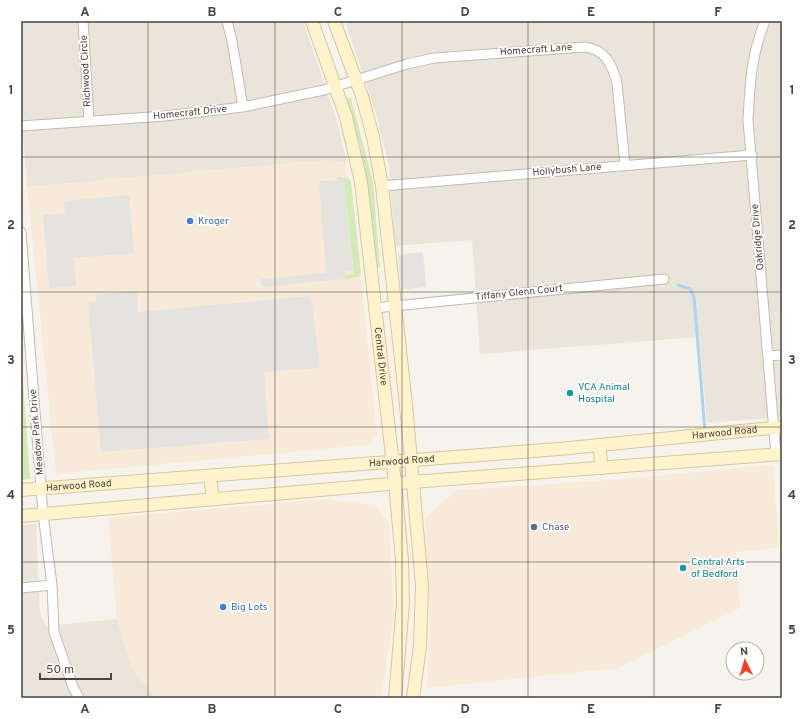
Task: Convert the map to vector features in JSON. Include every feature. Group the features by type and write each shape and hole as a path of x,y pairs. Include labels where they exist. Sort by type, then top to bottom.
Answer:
{"main road":[{"name":"Central Drive","path":"312,21 346,117 361,182 374,308 393,462 402,560 401,633 395,698"},
{"name":"Central Drive","path":"334,21 356,80 373,137 382,186 411,460 422,585 420,635 413,698"},
{"name":"Harwood Road","path":"21,490 599,445 778,427"},
{"path":"599,445 602,468"},
{"path":"21,516 412,482 779,455"},
{"path":"210,476 213,499"},
{"path":"401,633 420,635"}],"street":[{"name":"Richwood Circle","path":"83,21 88,121"},
{"path":"227,21 232,41 243,107"},
{"name":"Oakridge Drive","path":"765,21 757,42 750,76 748,120 768,356 778,427 779,455"},
{"name":"Homecraft Lane","path":"356,80 406,64 434,58 584,46 592,48 601,52 608,59 617,83 625,165"},
{"name":"Homecraft Drive","path":"21,126 165,116 243,107 276,102 356,80"},
{"name":"Hollybush Lane","path":"382,186 625,165 752,156"},
{"name":"Meadow Park Drive","path":"21,232 43,514 52,585 54,632 73,687 79,698"},
{"name":"Tiffany Glenn Court","path":"374,308 664,279"},
{"path":"768,356 782,355"},
{"path":"21,588 52,585"}],"shaded area":[{"path":"21,21 303,21 337,122 347,163 326,160 27,187 21,110"},
{"path":"345,21 782,21 782,417 707,423 699,337 480,354 472,240 395,246 389,167 376,113"},
{"path":"326,160 347,163 349,181 351,181 377,435 366,445 56,474 27,187"},
{"path":"344,180 353,270 345,271 346,279 261,287 261,279 326,273 319,181"},
{"path":"129,195 134,253 74,258 76,286 49,288 43,215 65,213 64,201"},
{"path":"423,252 426,287 401,290 398,255"},
{"path":"137,291 138,312 311,296 320,368 264,372 269,439 101,452 88,302 96,301 96,294"},
{"path":"773,465 779,548 736,552 740,608 618,668 427,688 430,620 425,519 456,490 611,480"},
{"path":"325,499 376,505 389,524 394,614 381,698 156,698 132,668 117,619 108,518"},
{"path":"36,524 40,614 46,626 117,619 132,668 156,698 21,698 21,525"}],"green space":[{"path":"348,98 351,98 373,182 380,267 377,269 375,268 362,152 347,100"},
{"path":"337,177 349,179 351,181 361,273 359,277 346,279 346,275 354,274 344,180 337,180"},
{"path":"21,357 30,479 21,480"}],"waterway":[{"path":"678,285 690,289 694,297 705,431"}],"place":[{"name":"Kroger","path":"190,221"},
{"name":"VCA Animal Hospital","path":"570,393"},
{"name":"Chase","path":"534,527"},
{"name":"Central Arts of Bedford","path":"683,568"},
{"name":"Big Lots","path":"223,607"}]}
